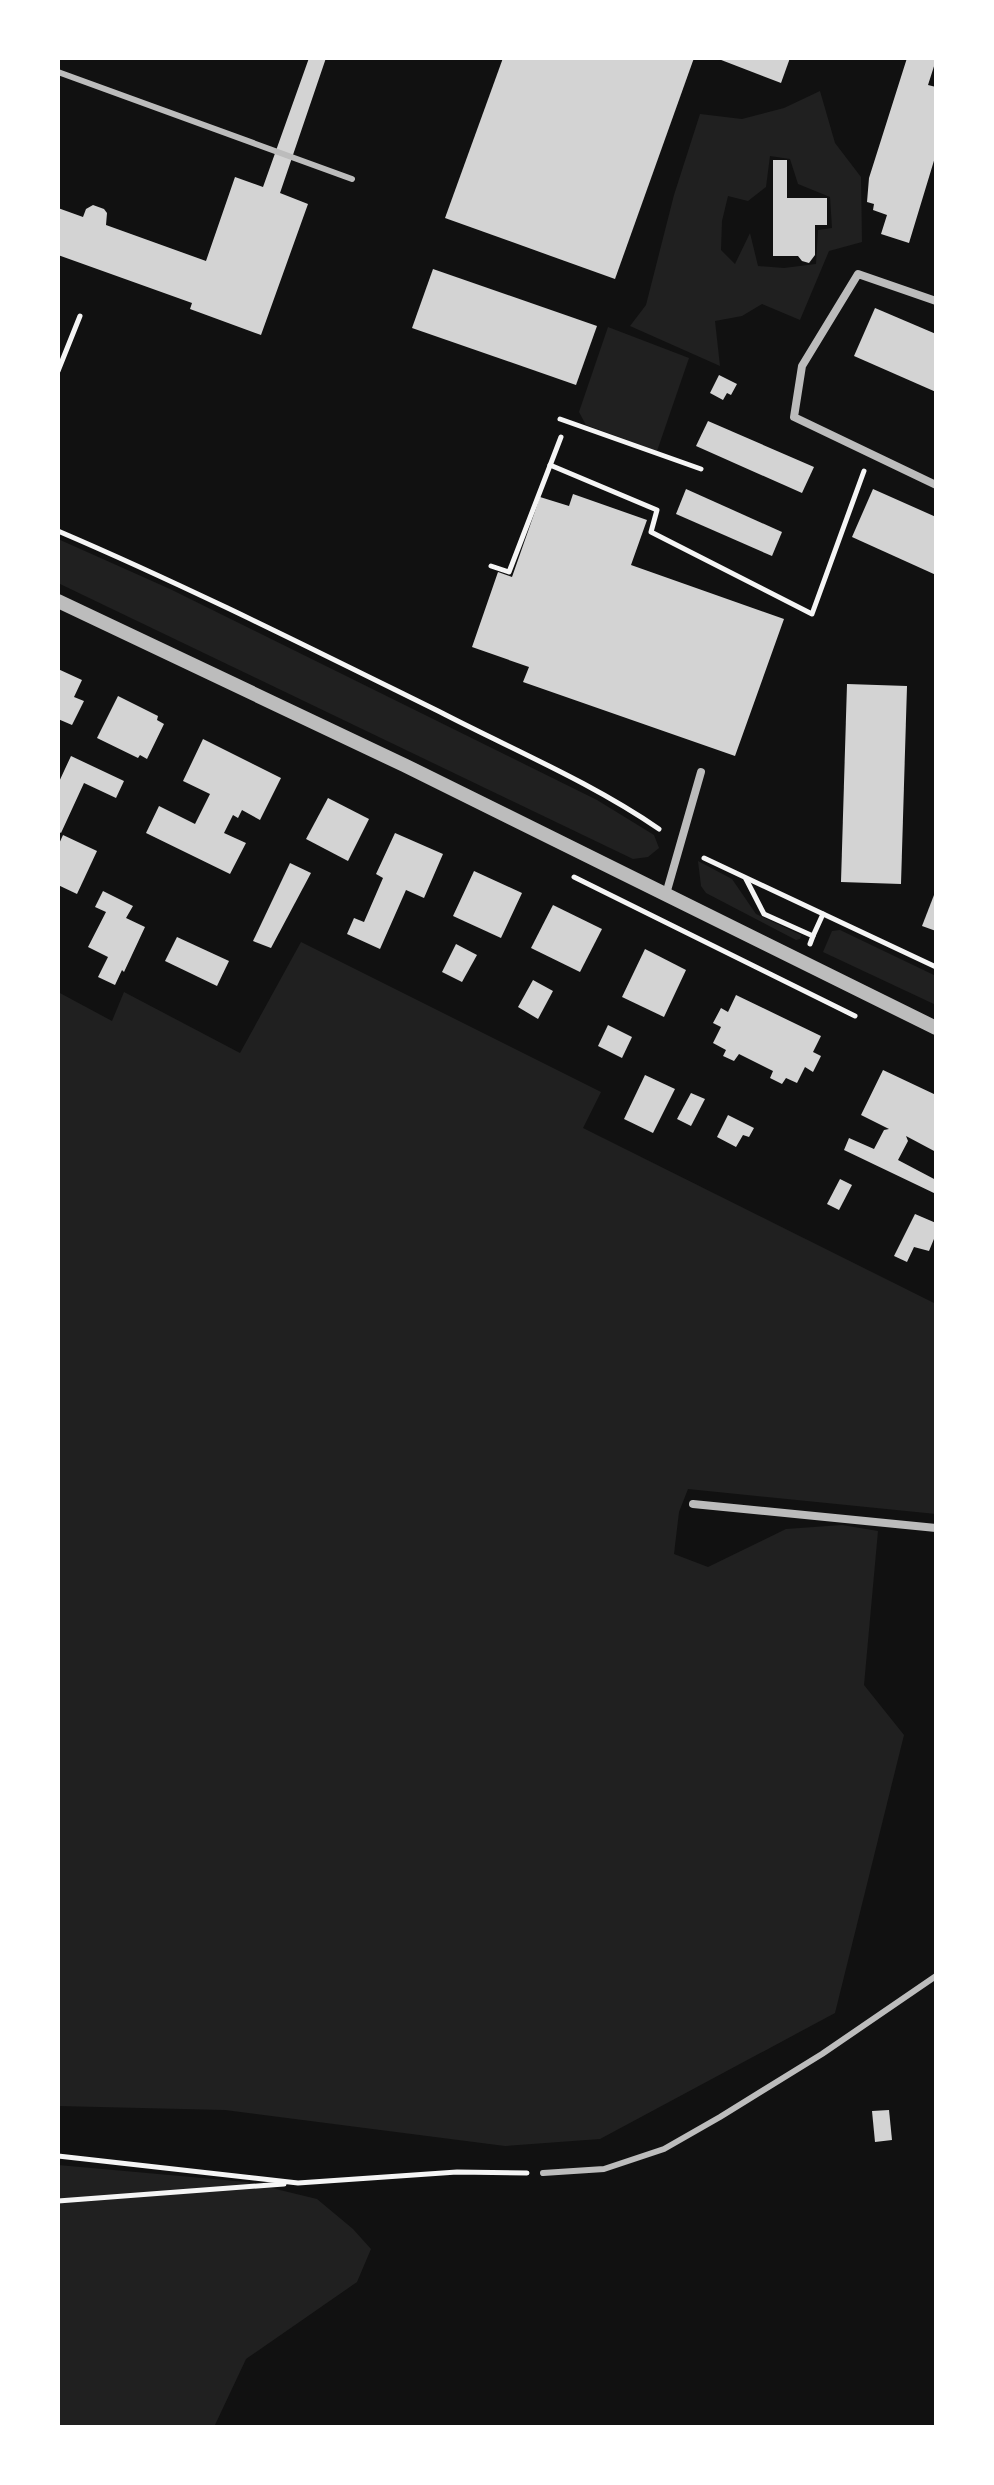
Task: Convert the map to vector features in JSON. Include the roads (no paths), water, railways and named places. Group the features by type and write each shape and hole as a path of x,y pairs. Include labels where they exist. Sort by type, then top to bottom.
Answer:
{"street":[{"path":"936,301 858,274 802,366 794,417 936,485"},
{"path":"58,601 404,765 936,1028"},
{"path":"666,894 701,772"},
{"path":"693,1504 936,1528"}],"lane":[{"path":"58,72 352,179"},
{"path":"543,2173 604,2169 664,2149 822,2054 936,1976"}]}
